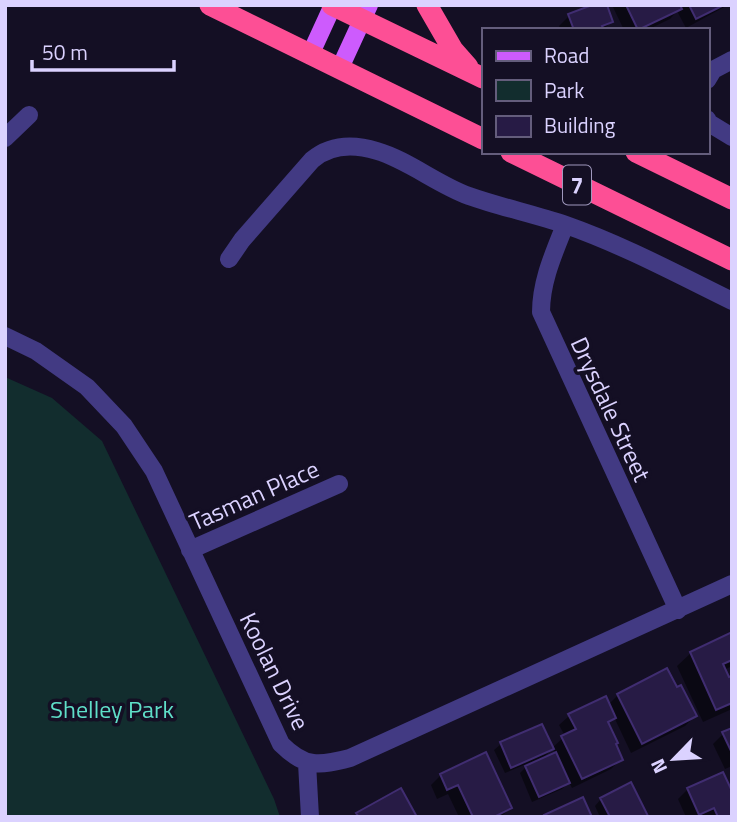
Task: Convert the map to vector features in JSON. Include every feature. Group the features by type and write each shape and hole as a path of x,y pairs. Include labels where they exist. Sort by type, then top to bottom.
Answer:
{"highway":[{"path":"210,5 482,139"},
{"path":"333,5 367,13 478,76"},
{"path":"427,5 453,50 478,76"},
{"name":"7","path":"515,154 732,260"},
{"path":"640,154 732,199"}],"main road":[{"path":"311,53 333,5"},
{"path":"340,68 367,13"}],"street":[{"path":"709,77 713,70 732,60"},
{"path":"5,138 29,115"},
{"path":"709,123 732,137"},
{"path":"229,259 242,240 312,160 323,151 337,146 379,151 467,195 565,225 613,243 732,300"},
{"name":"Drysdale Street","path":"565,225 548,268 541,312 678,610"},
{"name":"Koolan Drive","path":"5,336 46,359 87,387 107,405 124,426 154,471 281,744 294,757 307,763 327,764 350,758 732,584"},
{"name":"Tasman Place","path":"190,550 339,484"},
{"path":"307,763 310,817"}],"green space":[{"name":"Shelley Park","path":"5,377 52,398 102,441 274,799 280,817 5,817"}],"building":[{"path":"592,5 607,5 613,22 602,26 603,28 573,28 568,14"},
{"path":"626,5 680,5 682,9 642,28 637,28"},
{"path":"689,5 724,5 696,19"},
{"path":"732,632 732,660 723,664 729,677 732,676 732,703 716,710 690,652"},
{"path":"667,668 677,687 681,685 697,716 642,744 617,694"},
{"path":"606,696 616,718 608,722 623,760 582,779 561,736 576,729 568,714"},
{"path":"542,724 554,749 511,768 500,742"},
{"path":"732,728 732,753 722,732"},
{"path":"486,752 512,808 494,817 473,817 458,785 447,790 440,774"},
{"path":"556,752 570,783 539,797 525,766"},
{"path":"723,772 732,791 732,817 718,817 714,808 699,815 687,788"},
{"path":"631,782 648,816 610,817 600,798"},
{"path":"401,788 417,817 359,817 356,813"},
{"path":"583,797 592,817 544,815"}]}
